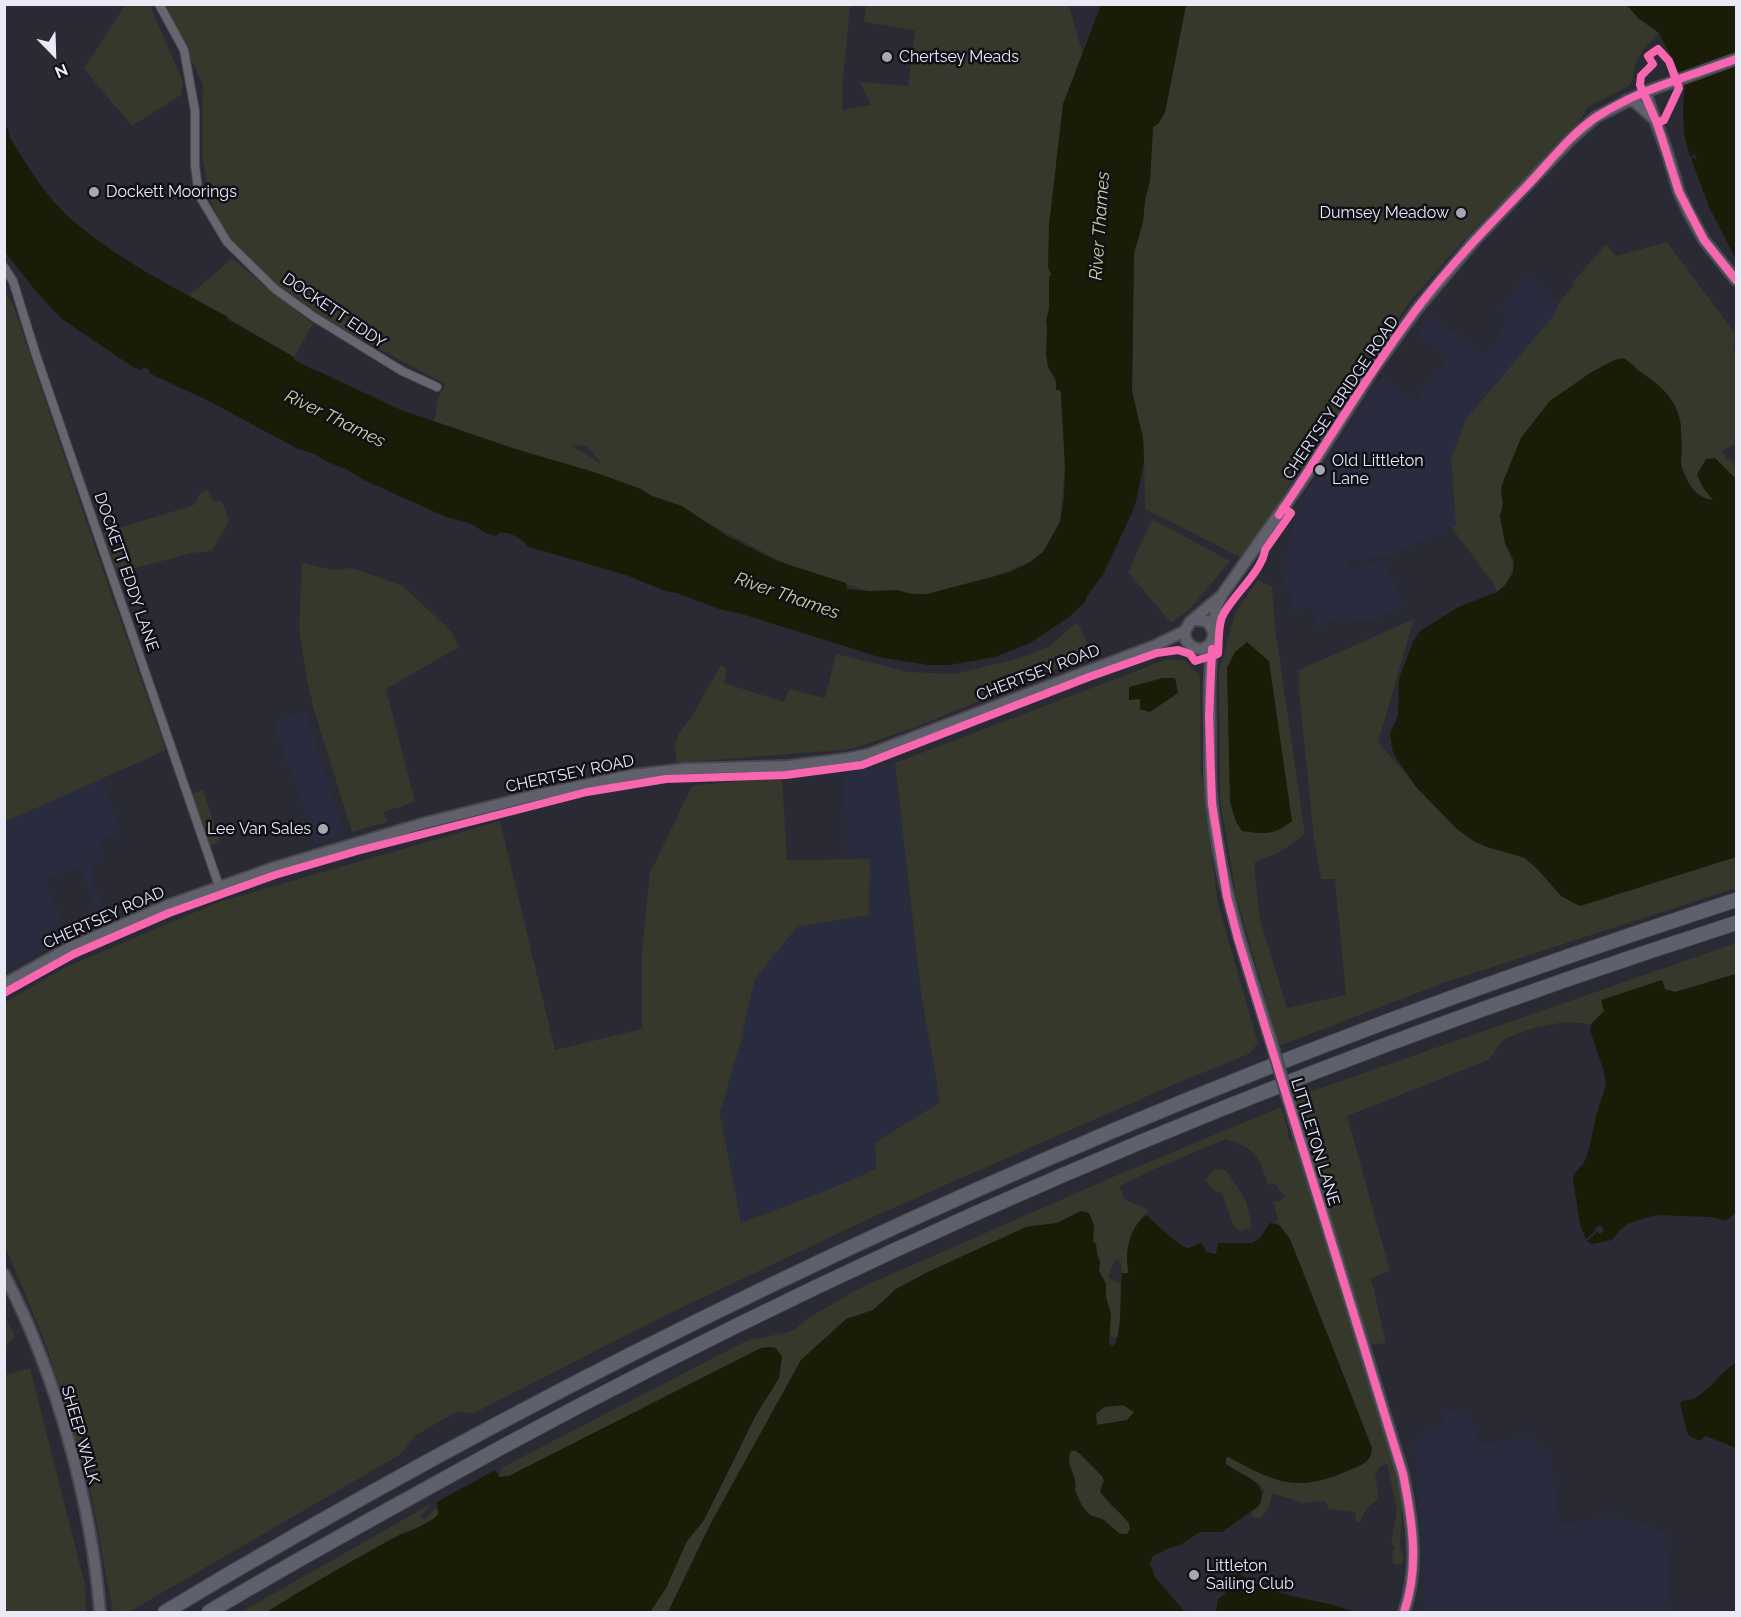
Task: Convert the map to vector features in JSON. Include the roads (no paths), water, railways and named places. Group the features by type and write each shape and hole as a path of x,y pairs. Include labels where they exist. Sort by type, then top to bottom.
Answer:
{"highway":[{"path":"165,1612 457,1445 763,1288 888,1230 1098,1137 1256,1072 1578,952 1737,900"},
{"path":"209,1612 457,1471 617,1385 798,1295 993,1205 1204,1115 1429,1028 1737,923"}],"main road":[{"name":"CHERTSEY BRIDGE ROAD","path":"1213,627 1217,606 1222,595 1305,477 1373,370 1417,309 1475,240 1571,139 1596,117 1645,92 1737,59"},
{"path":"1645,92 1679,192 1690,215 1704,240 1737,280"},
{"path":"1627,100 1635,102 1657,123"},
{"name":"CHERTSEY BRIDGE ROAD","path":"1195,620 1222,595"},
{"path":"1192,646 1207,647 1214,640 1213,627 1207,621 1195,620 1187,626 1185,631 1192,646 1204,658 1210,675"},
{"name":"CHERTSEY ROAD","path":"4,984 78,944 166,906 219,886 373,838 586,784 671,770 789,765 836,761 870,754 1154,646 1185,631"},
{"name":"LITTLETON LANE","path":"1214,640 1210,675 1210,766 1218,847 1238,939 1403,1474 1413,1543 1413,1571 1404,1612"},
{"name":"CHERTSEY ROAD","path":"1154,646 1173,642 1192,646"},
{"name":"SHEEP WALK","path":"4,1274 26,1322 65,1428 93,1555 100,1611"}],"street":[{"name":"DOCKETT EDDY","path":"159,4 184,50 195,111 195,165 199,195 227,242 275,289 314,317 402,371 436,387"},
{"name":"DOCKETT EDDY LANE","path":"4,267 13,281 36,355 219,886"}],"water":[{"name":"River Thames","path":"1101,5 1186,5 1165,112 1159,123 1153,127 1150,181 1143,222 1134,253 1132,391 1143,438 1144,462 1135,506 1103,575 1085,602 1069,617 1030,643 995,657 949,665 928,665 879,657 742,614 719,609 626,575 529,547 512,534 499,533 496,536 491,535 491,532 490,535 469,523 446,517 362,479 314,454 298,449 207,400 149,373 149,369 143,367 141,370 133,367 62,319 39,295 5,252 5,124 22,158 54,202 90,235 128,261 294,357 294,360 401,410 641,489 652,496 682,506 727,536 777,561 846,583 847,589 898,590 910,594 927,594 1011,572 1030,562 1043,552 1060,522 1064,498 1065,466 1061,393 1060,390 1056,390 1056,379 1048,367 1046,355 1046,321 1051,275 1048,267 1049,225 1063,104"},
{"path":"1627,5 1736,5 1736,259 1709,207 1691,158 1694,157 1697,163 1695,154 1690,157 1684,133 1685,86 1680,74 1659,33 1638,18"},
{"path":"1623,358 1652,380 1673,402 1680,423 1681,464 1692,488 1701,496 1713,500 1702,486 1697,474 1706,459 1715,458 1736,479 1736,857 1580,906 1561,896 1525,858 1487,847 1457,829 1416,787 1393,753 1390,733 1398,716 1399,679 1419,632 1458,607 1497,592 1513,573 1514,561 1505,543 1500,516 1503,504 1501,490 1521,438 1550,401 1590,373 1614,360"},
{"path":"1247,642 1269,661 1292,821 1268,833 1242,831 1236,822 1230,802 1227,668 1235,652"},
{"path":"1163,678 1175,678 1178,693 1150,712 1140,709 1140,699 1129,700 1129,687"},
{"path":"1736,974 1736,1212 1726,1221 1712,1217 1656,1215 1629,1223 1612,1240 1591,1244 1587,1241 1597,1232 1600,1234 1604,1230 1600,1225 1586,1239 1580,1224 1573,1179 1574,1174 1584,1163 1589,1149 1606,1085 1590,1030 1592,1023 1604,1011 1601,1000 1662,980 1665,989 1675,992"},
{"path":"1081,1211 1089,1213 1094,1225 1093,1242 1096,1244 1100,1262 1099,1271 1106,1284 1106,1297 1111,1314 1109,1343 1113,1347 1119,1332 1122,1273 1129,1273 1127,1257 1129,1242 1135,1227 1146,1215 1184,1247 1188,1248 1202,1243 1206,1252 1216,1254 1218,1243 1252,1243 1260,1238 1270,1223 1279,1225 1290,1239 1372,1448 1366,1462 1334,1476 1303,1483 1275,1479 1226,1457 1226,1464 1258,1485 1262,1498 1259,1506 1222,1532 1200,1532 1180,1545 1153,1556 1150,1563 1155,1577 1185,1612 668,1612 711,1523 801,1360 846,1319 873,1310 896,1289 1026,1227 1057,1223","holes":["1123,1405 1134,1412 1127,1420 1097,1425 1096,1414 1104,1407","1074,1450 1103,1477 1100,1492 1129,1523 1130,1529 1127,1534 1120,1534 1104,1520 1090,1515 1082,1506 1075,1491 1076,1486 1069,1461 1071,1451"]},
{"path":"761,1348 776,1348 782,1357 779,1378 756,1415 704,1520 687,1541 666,1588 650,1612 267,1612 388,1541 427,1523 438,1515 437,1502 495,1470 499,1477 509,1476"},
{"path":"1736,1362 1736,1448 1706,1436 1699,1441 1688,1435 1680,1403 1697,1397"},
{"path":"1239,1573 1252,1582 1280,1593 1355,1612 1216,1612 1218,1599 1225,1594 1225,1584"}],"place":[{"name":"Chertsey Meads","path":"887,57"},
{"name":"Dockett Moorings","path":"94,192"},
{"name":"Dumsey Meadow","path":"1461,213"},
{"name":"Old Littleton Lane","path":"1320,470"},
{"name":"Lee Van Sales","path":"323,829"},
{"name":"Littleton Sailing Club","path":"1194,1575"}]}
